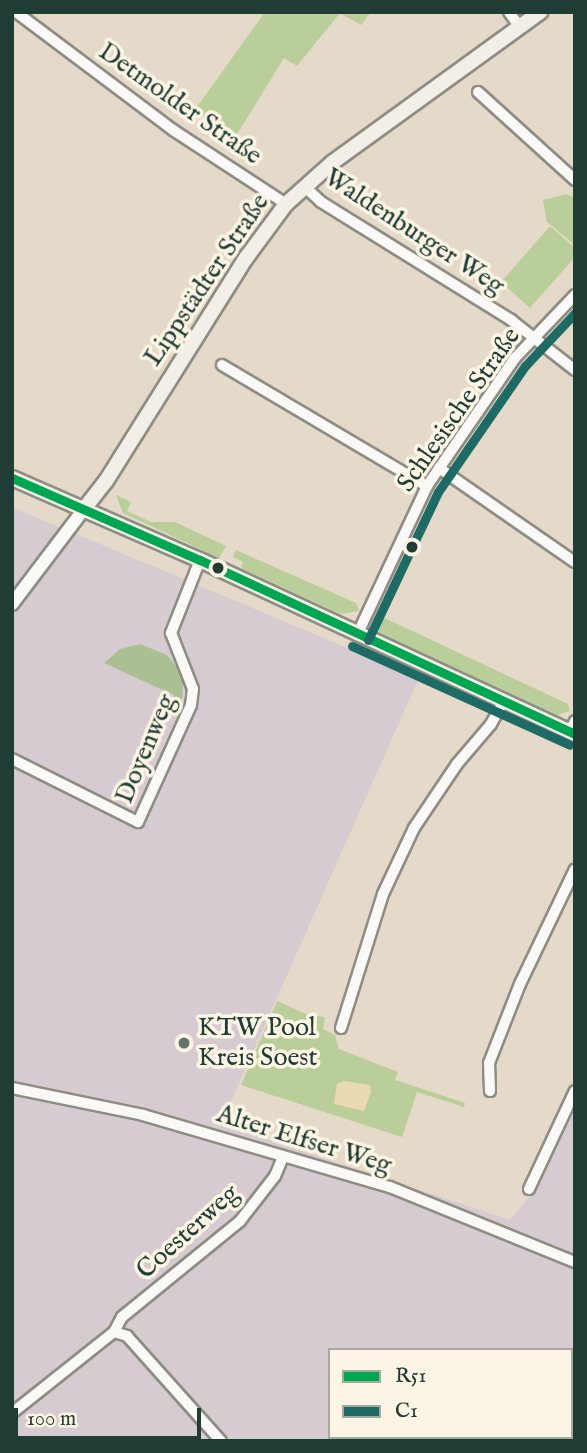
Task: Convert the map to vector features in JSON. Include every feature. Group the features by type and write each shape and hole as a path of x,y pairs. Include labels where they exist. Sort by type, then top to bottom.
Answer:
{"main road":[{"name":"Lippstädter Straße","path":"84,509 106,481 246,258 286,204 304,186 540,12"},
{"path":"12,478 200,561 503,702 573,729"}],"street":[{"name":"Detmolder Straße","path":"16,12 173,130 286,204"},
{"path":"509,12 519,26"},
{"path":"478,92 575,180"},
{"name":"Waldenburger Weg","path":"304,186 321,202 535,337 575,370"},
{"name":"Schlesische Straße","path":"357,635 427,486 515,358 575,295"},
{"path":"222,365 427,486"},
{"path":"439,468 575,562"},
{"path":"12,604 84,509"},
{"name":"Doyenweg","path":"12,759 138,822 191,705 190,679 171,633 200,561"},
{"path":"341,1028 383,894 414,828 457,764 491,724 503,702"},
{"path":"490,1091 489,1063 520,984 575,869"},
{"name":"Alter Elfser Weg","path":"12,1088 143,1115 390,1186 575,1262"},
{"path":"529,1189 575,1091"},
{"name":"Coesterweg","path":"12,1413 114,1332 122,1317 240,1221 275,1176 283,1157"},
{"path":"114,1332 127,1336 221,1441"}],"shaded area":[{"path":"12,507 419,678 221,1124 510,1220 540,1184 575,1110 575,1441 12,1441"}],"green space":[{"path":"265,12 371,12 361,25 340,13 297,66 284,58 236,136 194,111"},
{"path":"566,194 575,198 575,245 547,222 543,200"},
{"path":"550,226 575,248 575,257 530,308 501,282"},
{"path":"116,495 131,502 127,511 151,522 175,522 226,546 219,558 123,513"},
{"path":"236,550 356,603 359,611 340,614 241,568 243,562 233,557"},
{"path":"376,614 568,704 570,711 557,715 380,633 374,623"},
{"path":"140,644 167,655 178,669 183,682 182,701 171,703 174,695 104,663 120,649"},
{"path":"277,1001 308,1015 325,1017 323,1029 335,1035 339,1049 398,1072 395,1080 465,1103 464,1107 417,1092 402,1137 241,1085"}],"sand":[{"path":"344,1081 370,1085 371,1092 364,1111 334,1104 337,1084"}],"transit line":[{"name":"C1","path":"368,640 438,492 525,366 575,313"},
{"name":"R51","path":"12,478 200,560 575,734"},
{"name":"C1","path":"352,646 570,745"}],"place":[{"name":"KTW Pool Kreis Soest","path":"184,1043"}]}
